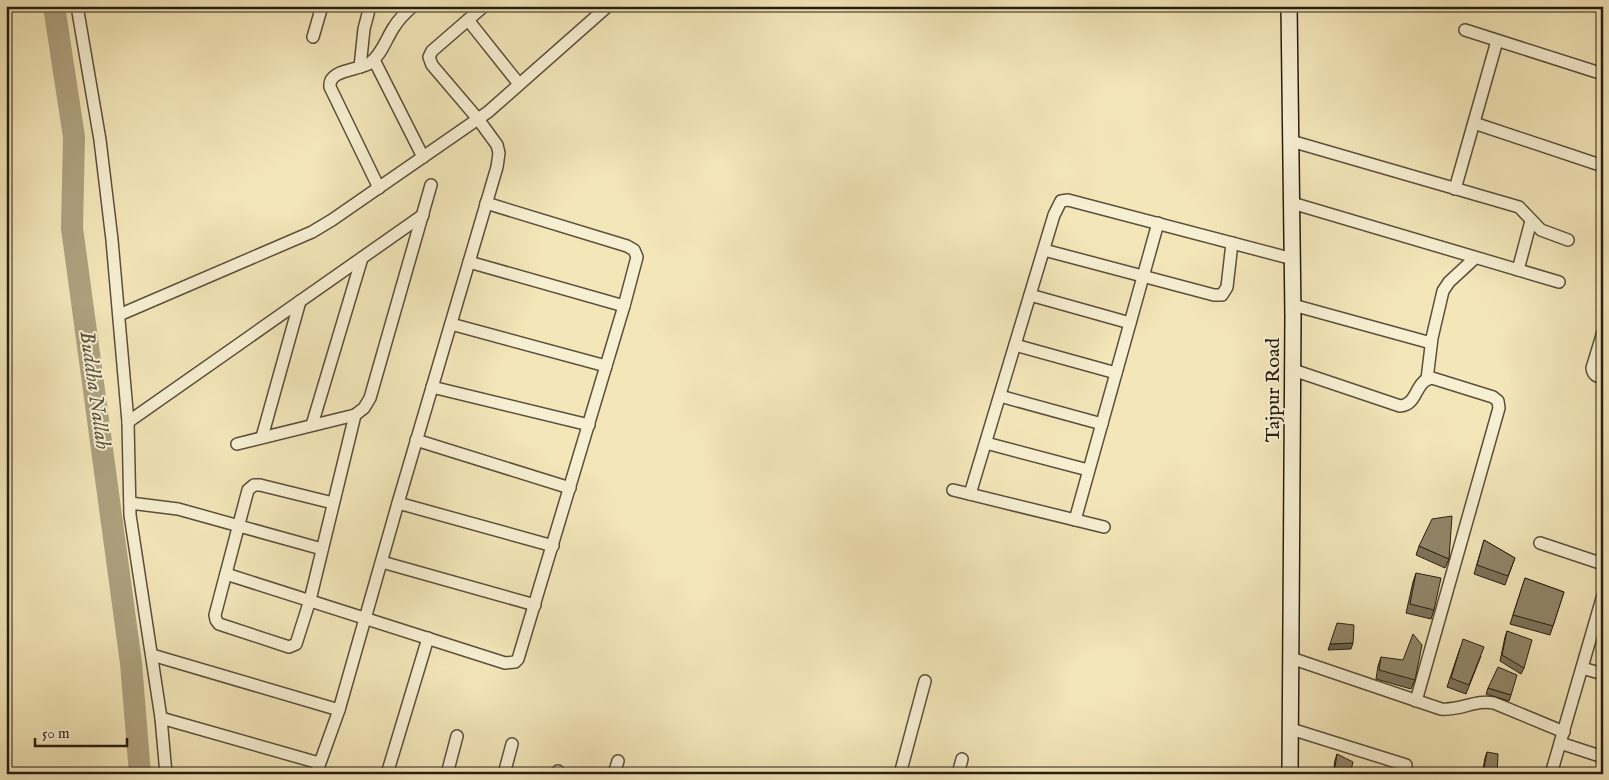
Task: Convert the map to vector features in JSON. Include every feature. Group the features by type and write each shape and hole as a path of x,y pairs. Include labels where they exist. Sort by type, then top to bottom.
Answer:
{"main road":[{"name":"Tajpur Road","path":"1289,6 1293,305 1290,774"}],"street":[{"path":"77,6 100,140 119,315 128,422 130,515 161,718 166,774"},
{"path":"313,37 322,6"},
{"path":"360,67 364,28 370,6"},
{"path":"379,188 330,88 329,82 333,76 366,65 374,60 394,26 413,6"},
{"path":"161,718 318,768 339,710 497,166 499,153 497,145 478,119 432,65 429,57 432,51 484,6"},
{"path":"119,315 312,232 478,119 603,8"},
{"path":"468,20 519,84"},
{"path":"1465,30 1603,74"},
{"path":"1455,189 1497,41"},
{"path":"374,60 423,157"},
{"path":"1474,123 1603,166"},
{"path":"1291,141 1519,207 1541,230 1568,240"},
{"path":"237,444 354,415 364,408 370,398 431,185"},
{"path":"970,494 1054,215 1061,201 1068,200 1292,259"},
{"path":"1292,203 1558,282"},
{"path":"226,574 505,663 515,662 520,655 624,306 636,257 634,250 627,246 486,204"},
{"path":"128,422 423,215"},
{"path":"1518,270 1531,221"},
{"path":"1076,520 1088,470 1158,224"},
{"path":"1044,250 1214,295 1222,295 1227,288 1232,243"},
{"path":"312,425 362,258"},
{"path":"1427,379 1431,343 1443,291 1449,282 1475,258"},
{"path":"469,262 624,306"},
{"path":"1030,295 1130,324"},
{"path":"262,437 300,301"},
{"path":"1293,305 1431,343"},
{"path":"451,324 606,366"},
{"path":"1603,332 1592,368 1593,373 1597,377 1603,378"},
{"path":"1015,345 1116,373"},
{"path":"1293,370 1400,406 1412,401 1421,384 1427,379 1432,378 1493,397 1498,401 1499,408 1416,701"},
{"path":"432,387 589,425"},
{"path":"1000,396 1102,424"},
{"path":"333,503 254,485 248,490 214,615 219,624 289,647 296,644 310,600 354,415"},
{"path":"416,440 570,488"},
{"path":"986,443 1088,470"},
{"path":"953,490 1104,527"},
{"path":"130,503 178,509 322,549"},
{"path":"398,503 553,546"},
{"path":"1540,543 1603,564"},
{"path":"382,562 535,605"},
{"path":"1551,774 1602,600"},
{"path":"387,774 428,638"},
{"path":"152,655 339,710"},
{"path":"1291,658 1441,709 1450,710 1484,701 1494,703 1603,757"},
{"path":"1582,668 1603,674"},
{"path":"900,774 925,681"},
{"path":"1291,729 1406,765"},
{"path":"446,774 457,736"},
{"path":"504,774 512,744"},
{"path":"958,774 962,759"},
{"path":"614,774 618,761"}],"building":[{"path":"1452,516 1449,559 1419,546 1432,519"},
{"path":"1484,540 1515,558 1508,576 1477,565"},
{"path":"1416,573 1441,578 1434,610 1410,604"},
{"path":"1525,578 1564,592 1553,626 1513,615"},
{"path":"1337,623 1354,625 1353,643 1330,644"},
{"path":"1507,631 1532,640 1524,668 1502,655"},
{"path":"1413,634 1422,645 1415,680 1379,670 1381,657 1403,660"},
{"path":"1463,639 1484,647 1469,685 1451,678"},
{"path":"1498,667 1517,675 1511,695 1488,688"},
{"path":"1487,752 1498,754 1497,773 1484,768"},
{"path":"1337,754 1353,762 1350,774 1334,774"}],"waterway":[{"name":"Buddha Nallah","path":"54,6 74,137 72,228 131,663 140,774"}]}
